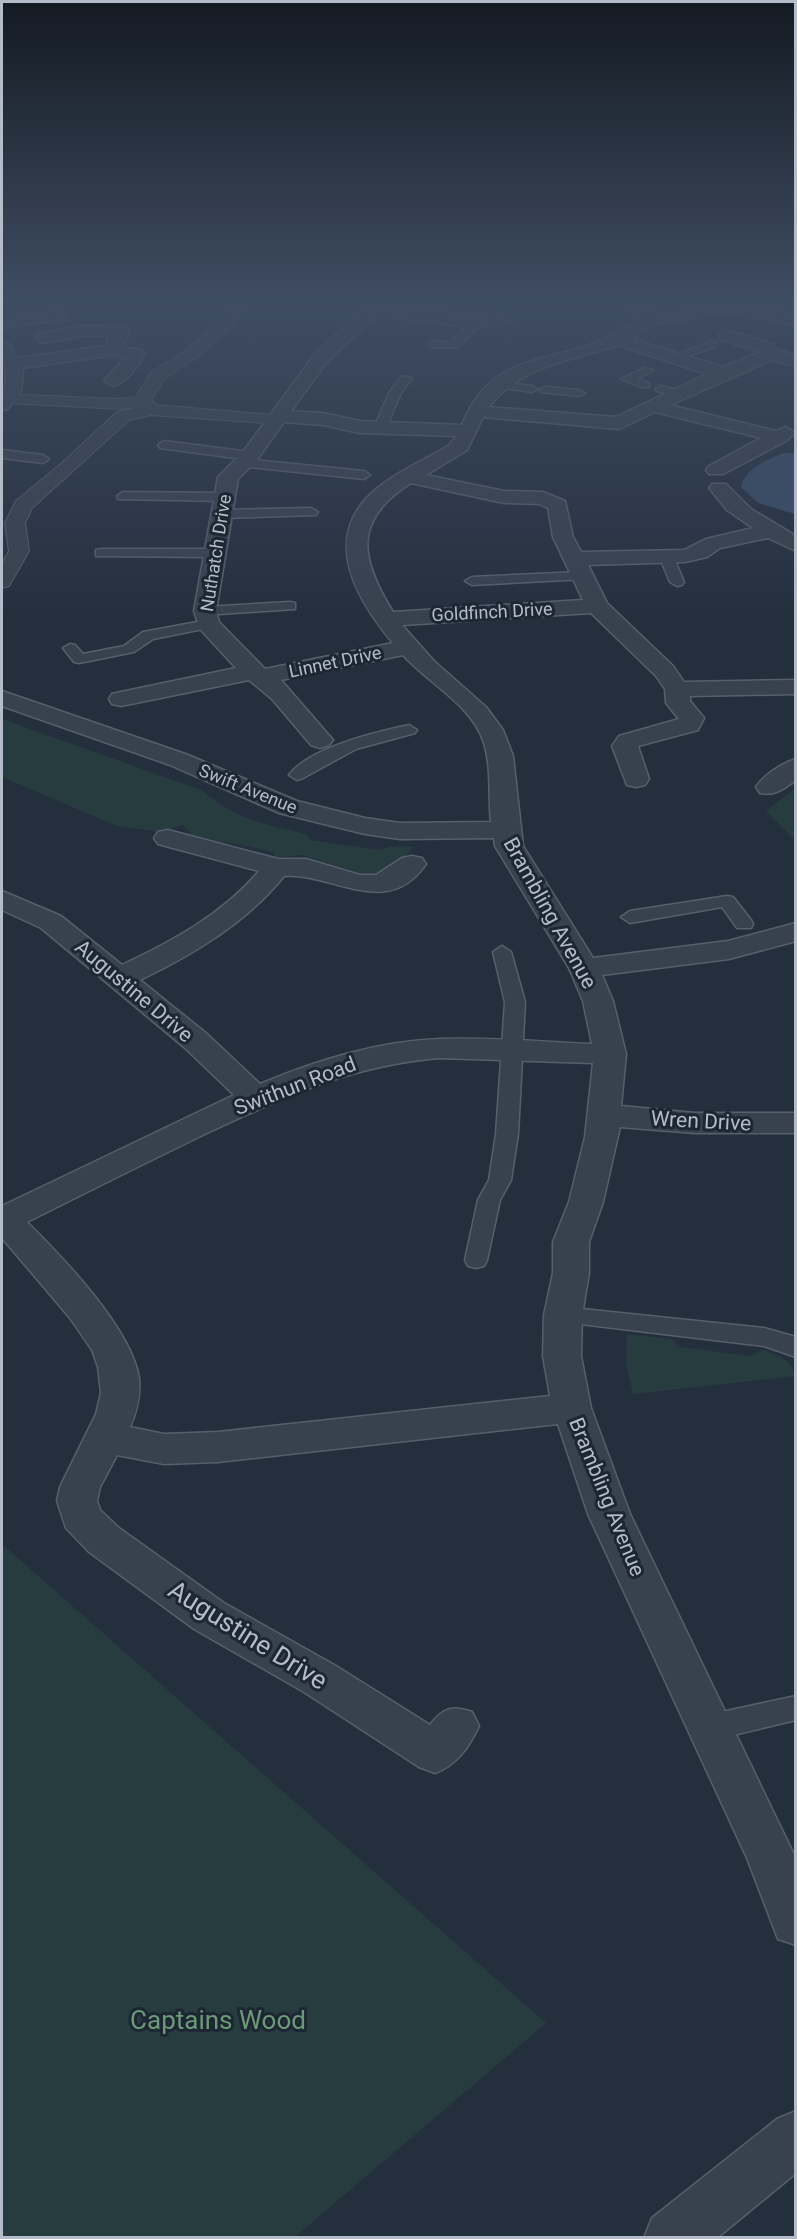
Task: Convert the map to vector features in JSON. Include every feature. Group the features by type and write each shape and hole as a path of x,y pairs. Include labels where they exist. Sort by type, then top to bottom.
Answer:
{"street":[{"path":"76,406 122,410 140,406"},
{"path":"162,406 276,418 323,419 380,428 472,421 596,423 628,421 650,406"},
{"name":"Nuthatch Drive","path":"285,406 247,459 228,477 206,617 327,746"},
{"name":"Brambling Avenue","path":"483,406 472,421 460,446 375,501 358,523 354,535 355,550 363,579 387,620 408,647 479,714 492,731 500,765 504,830 509,846 584,968 598,1001 610,1054 606,1114 586,1202 571,1242 571,1273 563,1315 562,1356 572,1408 609,1514 770,1856 795,1922"},
{"path":"653,406 787,433"},
{"path":"2,582 19,551 15,523 23,504 70,466 122,410"},
{"path":"584,439 596,423"},
{"path":"787,433 718,479 724,496 771,531 795,545"},
{"path":"409,477 504,497 531,497 553,501 558,505 563,537 597,606 665,671 677,688 678,703 692,718 689,725 678,729 628,741 625,746 636,779"},
{"path":"531,497 547,477"},
{"name":"Goldfinch Drive","path":"577,567 685,556 699,552 713,543 771,531"},
{"name":"Goldfinch Drive","path":"387,620 414,616 597,606"},
{"name":"Linnet Drive","path":"121,699 408,647"},
{"path":"677,688 795,687"},
{"name":"Swift Avenue","path":"2,698 179,760 288,807 365,826 400,831 504,830"},
{"path":"769,787 795,767"},
{"path":"168,838 276,868 304,867 350,884 371,885 398,877 412,864"},
{"path":"120,978 168,956 195,938 255,892 276,868"},
{"name":"Augustine Drive","path":"2,899 51,922 196,1041 256,1098"},
{"path":"584,968 678,959 752,933 795,932"},
{"name":"Swithun Road","path":"2,1219 256,1098 342,1065 383,1054 472,1047 610,1054"},
{"name":"Wren Drive","path":"606,1114 695,1123 795,1123"},
{"name":"Augustine Drive","path":"2,1219 29,1245 103,1336 116,1360 120,1379 119,1403 80,1487 77,1501 81,1517 104,1540 208,1616 320,1679 435,1753 456,1726"},
{"path":"104,1437 164,1449 218,1447 572,1408"},
{"path":"672,2238 795,2138"}],"lane":[{"path":"380,428 389,406"},
{"path":"164,445 364,475"},
{"path":"2,454 43,459"},
{"path":"123,496 311,512"},
{"path":"102,553 215,553"},
{"path":"667,558 677,582"},
{"name":"Goldfinch Drive","path":"472,581 577,567"},
{"path":"70,648 79,659 129,649 148,635 206,617 290,606"},
{"path":"297,775 327,746 409,730"},
{"path":"630,917 727,901 752,933"},
{"path":"476,1260 489,1200 500,1180 507,1134 515,1002 502,952"},
{"path":"563,1315 764,1337 787,1343 795,1349"},
{"path":"708,1728 795,1708"}],"green space":[{"path":"2,719 201,790 239,814 263,824 307,834 310,840 379,850 393,846 414,847 382,874 357,878 354,871 301,855 274,858 275,853 256,848 197,840 183,825 161,832 117,826 2,777"},
{"path":"795,788 795,840 766,811"},
{"path":"627,1334 671,1339 681,1347 750,1356 764,1350 788,1362 795,1376 633,1394 626,1364"},
{"name":"Captains Wood","path":"2,1544 546,2023 295,2237 2,2237"}],"water":[{"path":"783,453 795,453 795,514 758,503 741,487 743,480 752,470"}]}
